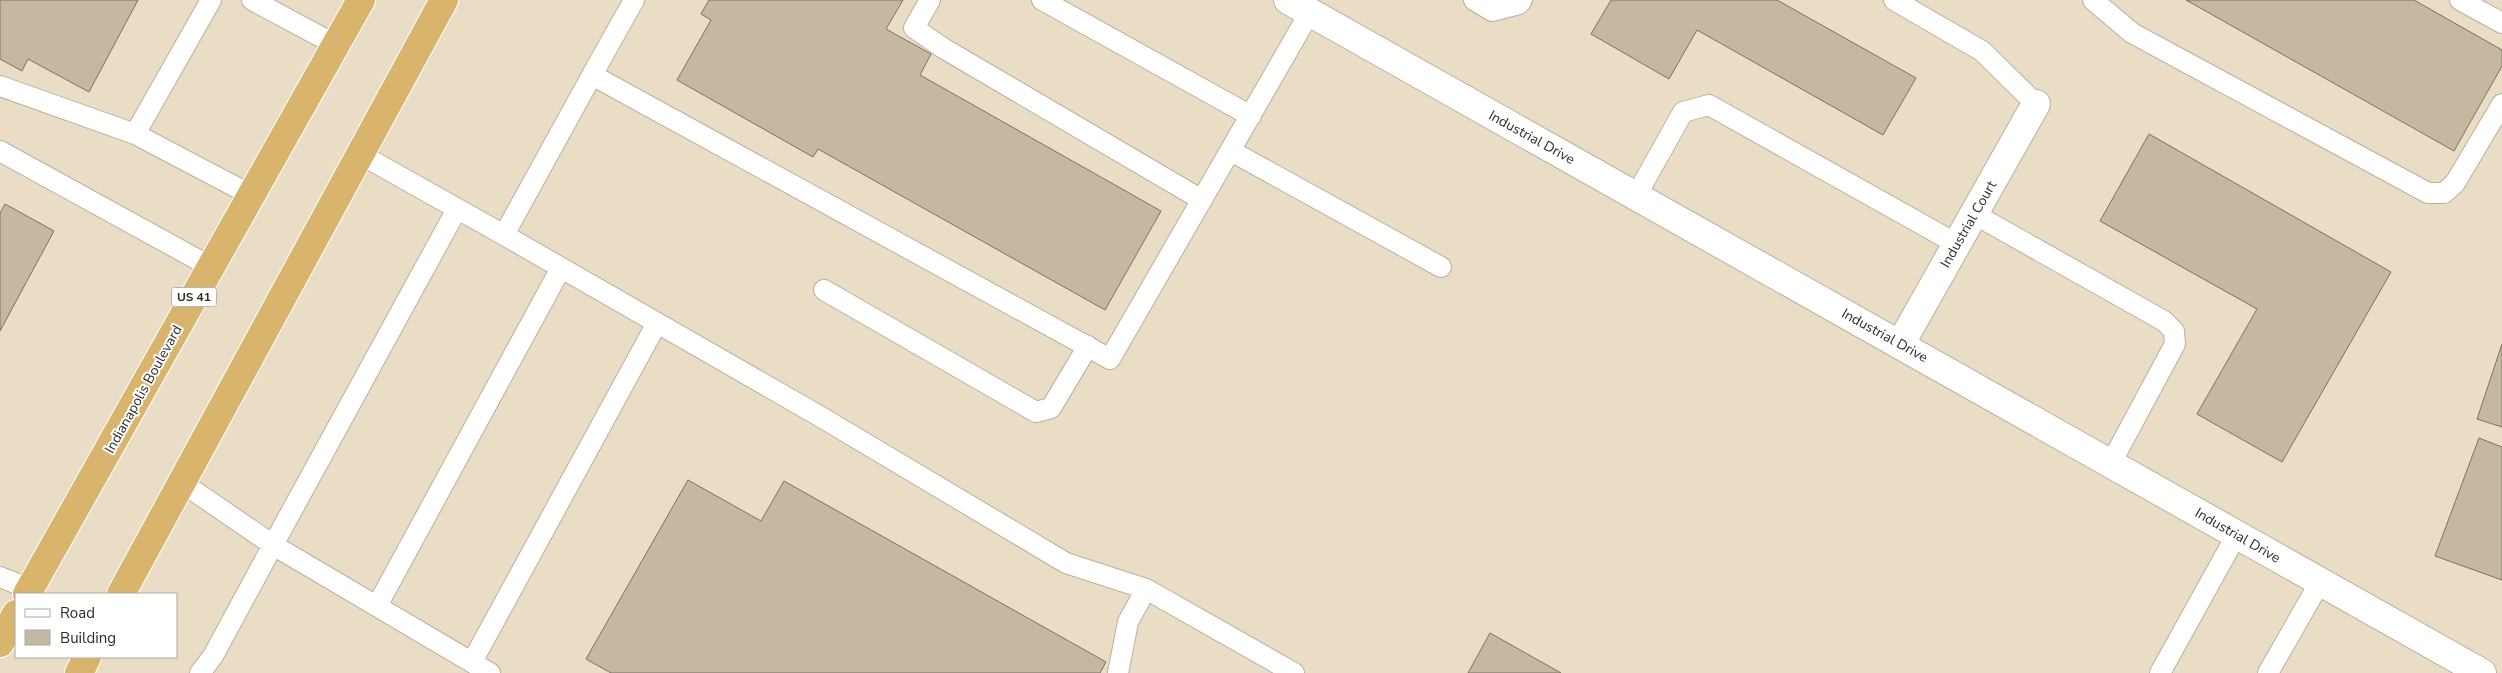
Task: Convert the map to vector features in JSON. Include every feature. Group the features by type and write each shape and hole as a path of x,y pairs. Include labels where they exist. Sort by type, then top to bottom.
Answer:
{"highway":[{"name":"Indianapolis Boulevard","path":"29,592 361,0"},
{"path":"122,593 444,0"},
{"path":"0,643 15,616"},
{"path":"79,673 86,658"}],"street":[{"name":"Industrial Drive","path":"1299,6 2482,673"},
{"name":"Industrial Court","path":"1901,344 2036,104"}],"lane":[{"path":"134,134 212,0"},
{"path":"252,0 336,45"},
{"path":"504,235 634,0"},
{"path":"930,0 914,28 943,48 1202,200"},
{"path":"1042,0 1251,116"},
{"path":"1474,0 1492,11 1519,4 1522,0"},
{"path":"1894,0 1982,51 2036,104"},
{"path":"2092,0 2132,33 2428,193 2444,193 2455,183 2502,104"},
{"path":"2460,0 2502,23"},
{"path":"592,75 1110,359 1251,116 1299,6"},
{"path":"0,86 134,134 251,195"},
{"path":"1636,196 1684,112 1709,105 1956,244"},
{"path":"0,150 211,267"},
{"path":"1230,150 1441,267"},
{"path":"360,154 821,417 1066,563 1146,589 1294,673"},
{"path":"200,673 213,656 457,209"},
{"path":"1974,214 2164,321 2174,331 2175,344 2111,463"},
{"path":"378,606 561,268"},
{"path":"824,290 1036,412 1052,408 1088,346"},
{"path":"472,662 657,323"},
{"path":"181,482 273,544 490,673"},
{"path":"2160,673 2237,534"},
{"path":"0,577 29,592"},
{"path":"2268,673 2320,582"},
{"path":"1118,673 1128,622 1146,589"}],"building":[{"path":"0,0 138,0 89,92 28,59 22,71 0,59"},
{"path":"709,0 903,0 886,29 931,54 920,75 1161,211 1105,310 818,149 813,157 677,80 711,20 701,14"},
{"path":"1611,0 1777,0 1916,78 1883,135 1697,30 1669,79 1591,34"},
{"path":"2186,0 2414,0 2502,50 2502,66 2454,151"},
{"path":"2149,134 2391,272 2282,462 2197,414 2257,309 2100,221"},
{"path":"5,204 54,231 0,331 0,213"},
{"path":"2502,344 2502,427 2477,419"},
{"path":"2479,438 2502,447 2502,580 2435,556"},
{"path":"688,480 761,521 784,481 1106,662 1100,673 611,673 586,659"},
{"path":"1490,633 1561,673 1468,673"}]}
